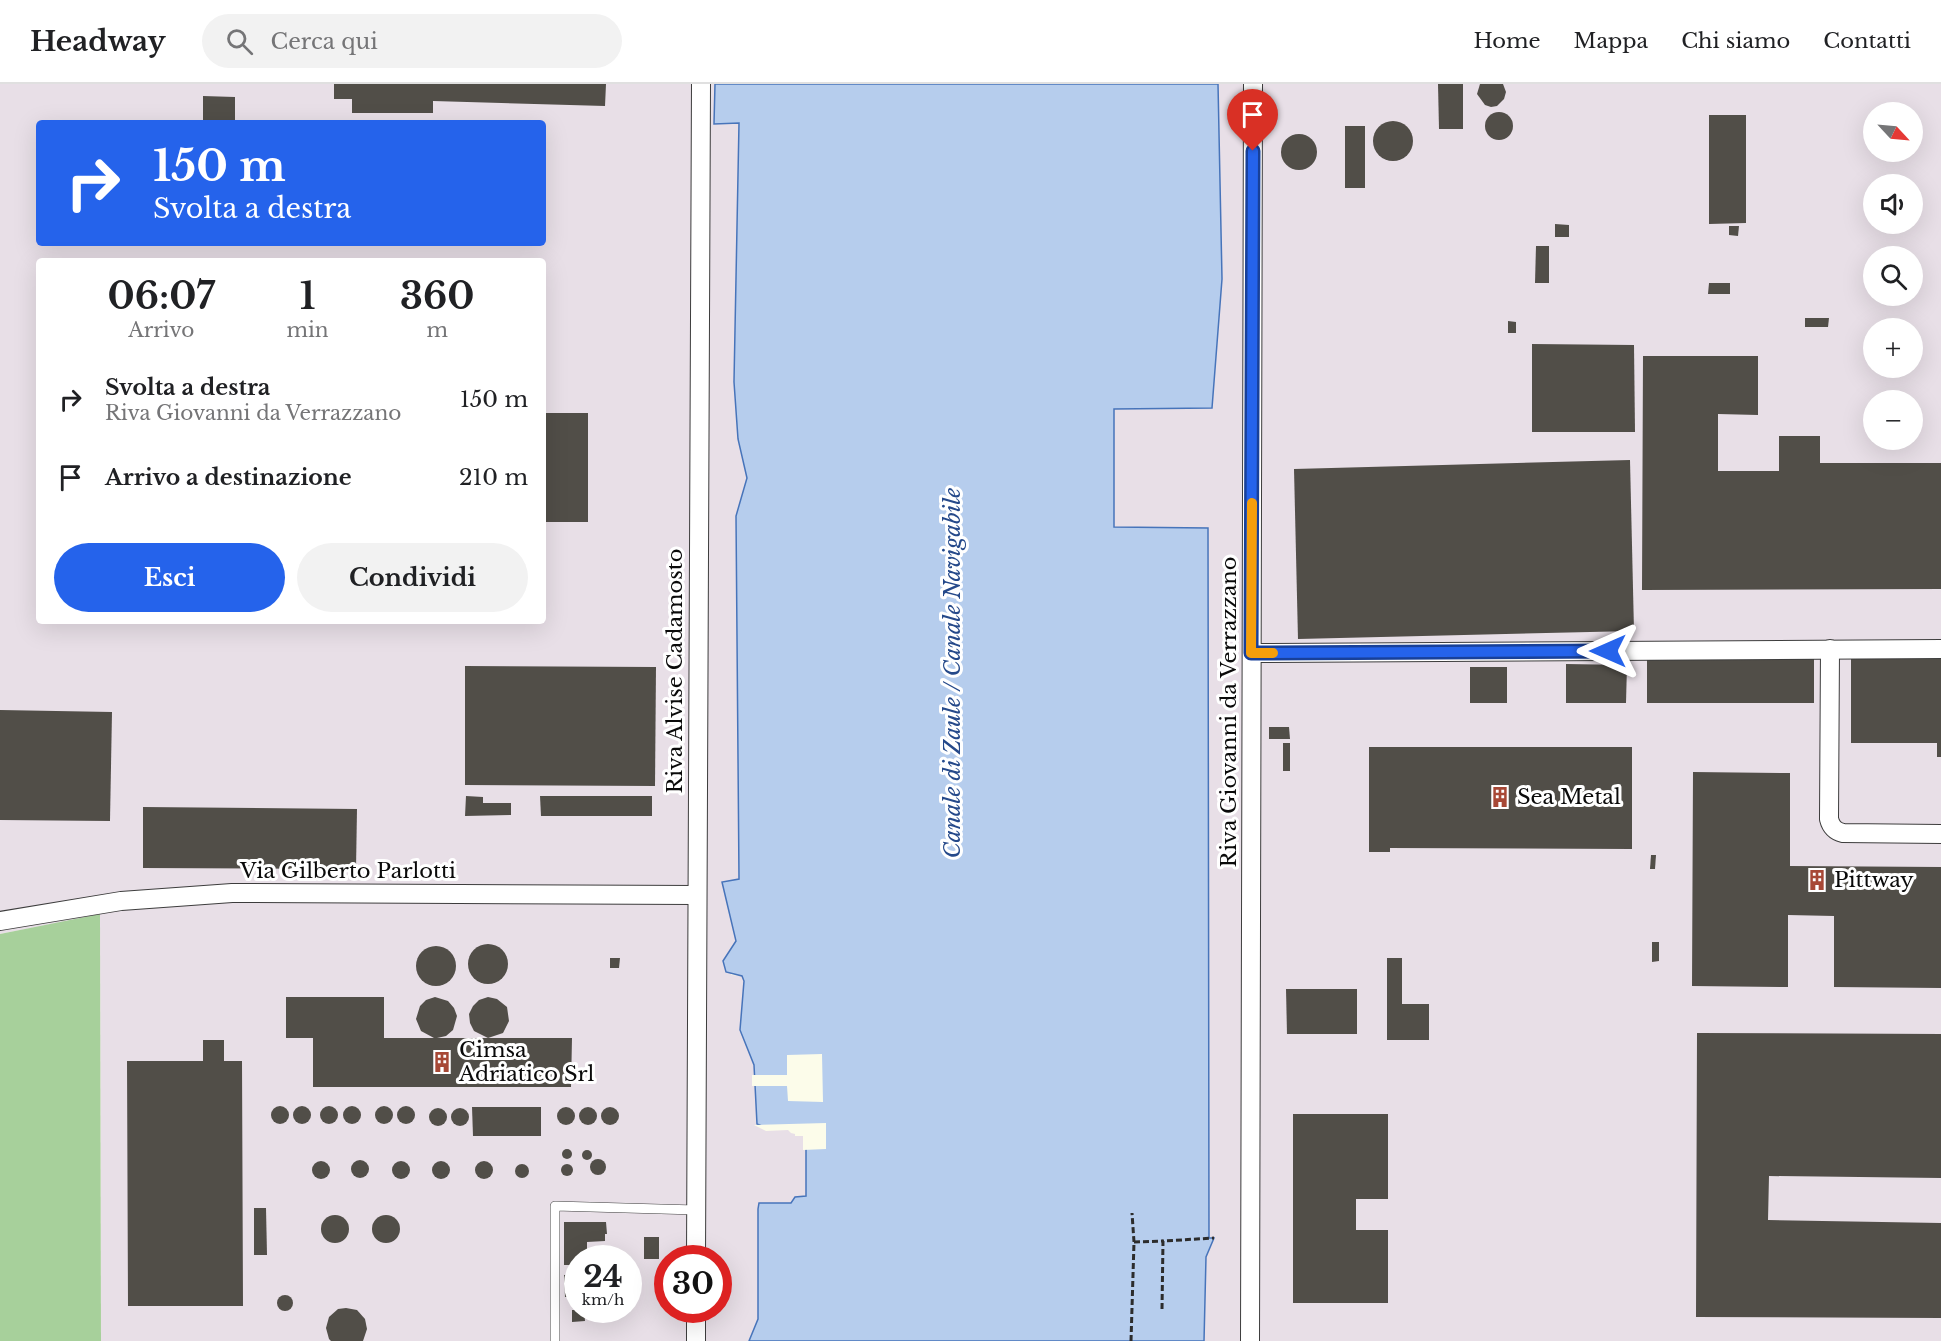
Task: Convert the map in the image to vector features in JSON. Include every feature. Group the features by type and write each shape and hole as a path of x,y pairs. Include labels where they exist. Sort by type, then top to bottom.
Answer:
{"street":[{"name":"Riva Alvise Cadamosto","path":"696,1245 700,84"},
{"name":"Riva Giovanni da Verrazzano","path":"1250,1341 1253,84"},
{"path":"1830,649 1829,819 1834,830 1846,833 1941,834"},
{"path":"1251,653 1941,649"},
{"name":"Via Gilberto Parlotti","path":"0,921 121,901 232,893 697,895"},
{"path":"696,1323 696,1341"}],"lane":[{"path":"555,1341 555,1206 696,1210"}],"path":[{"path":"1131,1341 1134,1242 1132,1213"},
{"path":"1134,1242 1214,1238"},
{"path":"1162,1309 1163,1241"}],"shaded area":[{"path":"0,84 715,84 714,123 739,123 734,382 738,439 747,478 736,516 739,880 722,882 736,941 731,975 742,976 744,981 740,1030 754,1065 757,1124 789,1127 806,1133 806,1196 791,1203 760,1203 758,1209 758,1319 749,1341 101,1341 100,915 0,934"},
{"path":"1218,84 1941,84 1941,1341 1204,1341 1206,1257 1214,1239 1209,1238 1114,527 1114,409 1212,408 1222,279"}],"green space":[{"path":"100,914 101,1341 0,1341 0,934"}],"water":[{"name":"Canale di Zaule / Canale Navigabile","path":"715,84 1218,84 1222,279 1212,408 1114,409 1114,527 1208,528 1209,1238 1214,1238 1206,1257 1204,1341 749,1341 758,1319 759,1203 791,1203 795,1197 806,1196 806,1133 789,1127 767,1128 757,1124 754,1065 740,1030 744,981 742,976 726,972 723,961 736,941 722,882 739,879 736,516 747,478 738,439 734,382 739,123 714,124"}],"pier":[{"path":"822,1054 823,1102 788,1101 787,1086 752,1086 752,1075 787,1075 787,1055"},
{"path":"826,1123 826,1149 803,1150 803,1136 795,1136 788,1130 766,1131 754,1125"}],"building":[{"path":"334,84 606,84 605,106 433,101 433,113 352,113 352,99 334,99"},
{"path":"1438,84 1463,84 1463,129 1439,129"},
{"path":"1480,84 1503,84 1506,92 1504,99 1497,106 1485,105 1477,94"},
{"path":"203,96 235,97 235,120 203,120"},
{"path":"1499,112 1509,116 1513,126 1509,136 1499,140 1489,136 1485,126 1489,116"},
{"path":"1709,115 1746,115 1746,223 1709,224"},
{"path":"1393,121 1407,127 1413,141 1407,155 1393,161 1379,155 1373,141 1379,127"},
{"path":"1345,126 1365,126 1365,188 1345,188"},
{"path":"1299,134 1312,139 1317,152 1312,165 1299,170 1286,165 1281,152 1286,139"},
{"path":"1555,224 1569,225 1569,237 1555,237"},
{"path":"1729,226 1739,226 1738,236 1729,235"},
{"path":"1536,246 1549,246 1549,283 1535,283"},
{"path":"1709,283 1730,283 1730,294 1708,294"},
{"path":"1805,318 1829,318 1828,327 1805,327"},
{"path":"1508,321 1516,322 1516,333 1508,333"},
{"path":"1532,344 1634,345 1635,432 1532,432"},
{"path":"1643,356 1758,356 1758,415 1718,414 1718,471 1779,471 1779,436 1820,436 1820,463 1941,463 1941,589 1642,590"},
{"path":"546,413 588,413 588,522 546,522"},
{"path":"1630,460 1634,631 1298,639 1294,469"},
{"path":"1851,657 1941,658 1941,757 1937,757 1937,743 1851,743"},
{"path":"1647,658 1814,658 1814,703 1647,703"},
{"path":"1566,664 1627,665 1626,703 1566,703"},
{"path":"465,666 656,667 655,786 465,785"},
{"path":"1470,667 1507,667 1507,703 1470,703"},
{"path":"0,710 112,712 110,821 0,820"},
{"path":"1269,727 1289,727 1290,739 1269,739"},
{"path":"1283,743 1290,743 1290,771 1283,771"},
{"name":"Sea Metal","path":"1369,747 1632,747 1632,849 1390,848 1390,852 1369,852"},
{"name":"Pittway","path":"1693,772 1790,773 1790,866 1941,867 1941,988 1834,987 1834,916 1788,915 1788,987 1692,986"},
{"path":"466,796 483,797 483,803 511,803 511,815 465,816"},
{"path":"540,796 652,796 652,816 541,816"},
{"path":"143,807 357,809 356,869 143,868"},
{"path":"1651,855 1656,855 1655,869 1650,869"},
{"path":"1652,942 1659,942 1659,961 1652,962"},
{"path":"488,944 496,945 502,950 507,956 507,972 502,978 496,983 488,984 480,983 474,978 469,972 468,964 469,956 474,950 480,945"},
{"path":"436,946 444,947 450,952 455,958 455,974 450,980 444,985 436,986 428,985 422,980 417,974 416,966 417,958 422,952 428,947"},
{"path":"610,958 620,958 619,968 610,968"},
{"path":"1387,958 1402,958 1402,1004 1429,1004 1429,1040 1387,1040"},
{"path":"1286,989 1357,989 1357,1034 1287,1034"},
{"name":"Cimsa Adriatico Srl","path":"286,997 384,997 384,1038 434,1038 421,1031 416,1019 420,1006 426,1000 435,997 448,1001 457,1016 453,1030 446,1036 437,1038 572,1038 571,1087 313,1087 313,1038 286,1038"},
{"path":"488,997 497,999 507,1007 509,1021 503,1033 488,1038 474,1031 469,1014 479,1000"},
{"path":"1697,1033 1941,1034 1941,1178 1769,1176 1768,1220 1941,1223 1941,1318 1696,1317"},
{"path":"203,1040 224,1040 224,1061 242,1061 243,1306 128,1306 127,1061 203,1061"},
{"path":"276,1106 284,1106 289,1111 287,1122 276,1124 271,1119 271,1111"},
{"path":"298,1106 306,1106 311,1111 309,1122 298,1124 293,1119 293,1111"},
{"path":"329,1106 335,1109 338,1115 335,1121 329,1124 323,1121 320,1115 323,1109"},
{"path":"352,1106 358,1109 361,1115 358,1121 352,1124 346,1121 343,1115 346,1109"},
{"path":"384,1106 390,1109 393,1115 390,1121 384,1124 378,1121 375,1115 378,1109"},
{"path":"406,1106 412,1109 415,1115 412,1121 406,1124 400,1121 397,1115 400,1109"},
{"path":"472,1107 541,1107 541,1136 473,1136"},
{"path":"566,1107 572,1110 575,1116 572,1122 566,1125 560,1122 557,1116 560,1110"},
{"path":"588,1107 594,1110 597,1116 594,1122 588,1125 582,1122 579,1116 582,1110"},
{"path":"610,1107 616,1110 619,1116 616,1122 610,1125 604,1122 601,1116 604,1110"},
{"path":"438,1108 444,1111 447,1117 444,1123 438,1126 432,1123 429,1117 432,1111"},
{"path":"460,1108 468,1113 469,1117 464,1125 460,1126 452,1121 451,1117 456,1109"},
{"path":"1293,1114 1388,1114 1388,1199 1356,1199 1356,1230 1388,1230 1388,1303 1293,1303"},
{"path":"567,1149 571,1150 571,1158 567,1159 563,1158 562,1154 563,1150"},
{"path":"587,1150 591,1151 591,1159 587,1160 583,1159 582,1155 583,1151"},
{"path":"595,1159 601,1159 606,1167 604,1173 595,1175 590,1170 590,1164"},
{"path":"356,1160 364,1160 369,1165 367,1176 356,1178 351,1173 351,1165"},
{"path":"317,1161 325,1161 330,1166 328,1177 317,1179 312,1174 312,1166"},
{"path":"401,1161 407,1164 410,1170 407,1176 401,1179 395,1176 392,1170 395,1164"},
{"path":"441,1161 449,1166 450,1170 445,1178 441,1179 433,1174 432,1170 437,1162"},
{"path":"484,1161 492,1166 493,1170 488,1178 484,1179 476,1174 475,1170 480,1162"},
{"path":"519,1164 525,1164 529,1171 525,1178 519,1178 515,1174 515,1168"},
{"path":"569,1164 573,1170 569,1176 565,1176 561,1168"},
{"path":"254,1208 266,1208 267,1255 254,1255"},
{"path":"335,1215 345,1219 349,1229 345,1239 335,1243 325,1239 321,1229 325,1219"},
{"path":"386,1215 396,1219 400,1229 396,1239 386,1243 376,1239 372,1229 376,1219"},
{"path":"564,1222 606,1222 605,1241 587,1242 587,1245 564,1245"},
{"path":"644,1237 659,1237 659,1245 654,1245 654,1259 644,1259"},
{"path":"285,1295 291,1297 293,1303 291,1309 285,1311 279,1309 277,1303 279,1297"},
{"path":"338,1309 357,1310 365,1319 367,1329 363,1341 331,1341 329,1339 326,1328 329,1317"}],"slow traffic":[{"path":"1252,503 1251,653 1273,653"}],"place":[{"name":"Sea Metal","path":"1500,797"},
{"name":"Pittway","path":"1817,880"},
{"name":"Cimsa Adriatico Srl","path":"442,1062"}],"route":[{"path":"1253,151 1251,653 1608,651"}]}
